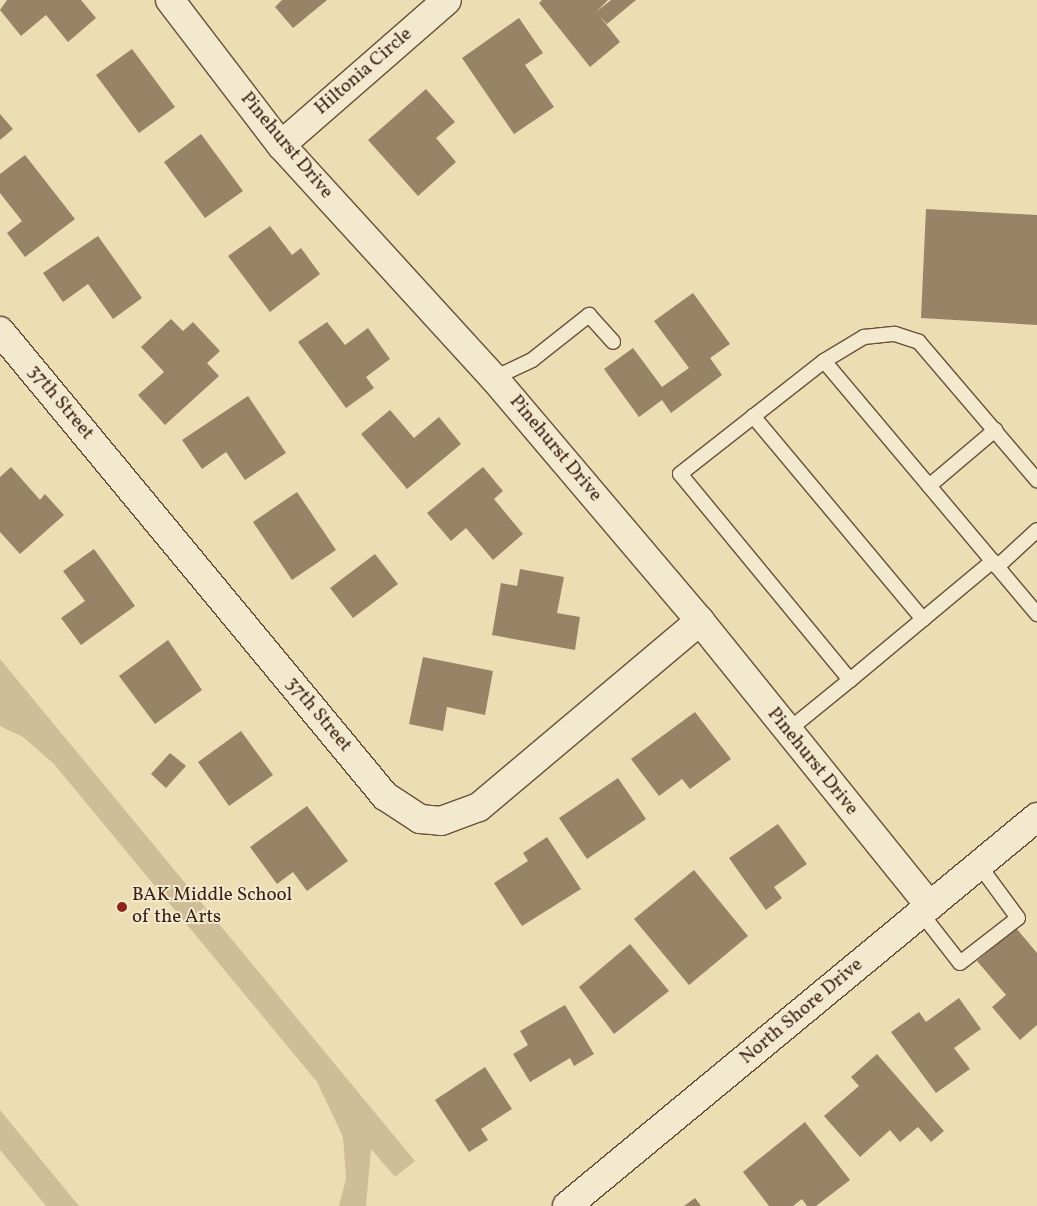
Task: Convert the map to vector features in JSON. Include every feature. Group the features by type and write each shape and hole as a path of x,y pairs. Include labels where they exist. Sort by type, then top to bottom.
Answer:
{"street":[{"name":"Pinehurst Drive","path":"170,0 281,144 494,378 700,621 926,910"},
{"name":"Hiltonia Circle","path":"281,144 446,0"},
{"name":"37th Street","path":"0,331 385,796 400,810 420,818 440,821 479,807 700,621"},
{"name":"North Shore Drive","path":"567,1206 1037,818"}],"lane":[{"path":"494,378 532,360 589,315 613,342"},
{"path":"850,680 680,474 824,361 864,338 895,334 919,342 1037,480"},
{"path":"824,361 1037,614"},
{"path":"753,416 923,619"},
{"path":"929,486 995,430"},
{"path":"786,732 923,619 1037,530"},
{"path":"926,910 960,963 1018,918 979,865"}],"shaded area":[{"path":"0,659 415,1161 395,1177 371,1149 366,1206 339,1206 346,1178 343,1137 317,1082 54,764 23,737 0,726"},
{"path":"0,1110 79,1206 46,1206 0,1150"}],"building":[{"path":"7,0 81,0 96,18 68,42 46,15 21,36 0,10"},
{"path":"282,0 327,0 293,28 275,7"},
{"path":"542,0 608,0 596,12 611,0 636,0 607,24 599,15 620,42 590,67 539,3"},
{"path":"519,18 543,53 525,65 554,107 514,134 462,58"},
{"path":"132,49 175,107 139,133 96,75"},
{"path":"426,89 455,122 436,138 456,162 418,196 368,140"},
{"path":"0,114 13,129 0,140"},
{"path":"201,134 243,191 205,218 164,162"},
{"path":"25,155 75,219 25,257 7,233 22,221 0,193 0,174"},
{"path":"926,209 1037,215 1037,325 921,318"},
{"path":"270,226 292,255 301,248 320,274 270,312 228,256"},
{"path":"98,236 142,298 113,319 88,284 63,302 43,273"},
{"path":"693,293 730,344 710,358 722,375 671,413 662,400 639,417 604,369 633,348 662,387 689,368 654,321"},
{"path":"171,319 183,331 193,322 220,351 207,363 219,376 165,425 138,395 164,372 141,347"},
{"path":"327,322 345,345 368,328 390,359 366,377 374,388 346,408 298,342"},
{"path":"248,396 286,453 245,480 226,452 202,469 182,440"},
{"path":"390,410 414,438 439,417 461,444 407,489 361,434"},
{"path":"11,467 40,500 45,494 64,515 20,554 0,532 0,477"},
{"path":"483,467 503,491 494,499 523,534 493,560 466,528 451,541 427,513"},
{"path":"297,492 336,550 292,580 253,522"},
{"path":"94,549 135,606 81,645 61,618 85,601 63,571"},
{"path":"375,554 398,584 353,618 330,588"},
{"path":"520,569 564,577 557,613 580,617 575,650 492,635 501,583 517,586"},
{"path":"168,640 202,690 155,724 119,676"},
{"path":"423,657 493,671 485,715 447,707 443,731 409,724"},
{"path":"695,712 731,759 690,789 682,779 659,796 631,759"},
{"path":"241,731 273,775 229,806 198,762"},
{"path":"170,753 186,766 166,788 151,774"},
{"path":"618,778 646,819 587,859 559,818"},
{"path":"307,806 348,861 307,891 293,872 277,884 250,847"},
{"path":"778,824 807,864 774,887 782,898 766,910 729,858"},
{"path":"547,837 581,889 522,926 494,883 528,861 523,853"},
{"path":"694,870 748,936 689,985 634,919"},
{"path":"1016,928 1037,953 1037,1025 1020,1040 992,1007 1006,995 977,961"},
{"path":"630,944 669,991 614,1034 579,987"},
{"path":"959,998 981,1029 954,1048 970,1069 936,1093 891,1032 919,1012 926,1022"},
{"path":"565,1005 594,1054 574,1066 570,1058 530,1082 513,1054 528,1045 520,1031"},
{"path":"877,1054 944,1131 931,1142 918,1127 900,1142 890,1130 860,1157 824,1116 859,1086 851,1077"},
{"path":"485,1067 512,1109 481,1129 488,1140 469,1152 435,1100"},
{"path":"805,1122 850,1180 816,1206 807,1206 802,1199 793,1206 769,1206 743,1172"},
{"path":"695,1198 701,1206 684,1206"}],"place":[{"name":"BAK Middle School of the Arts","path":"122,907"}]}
